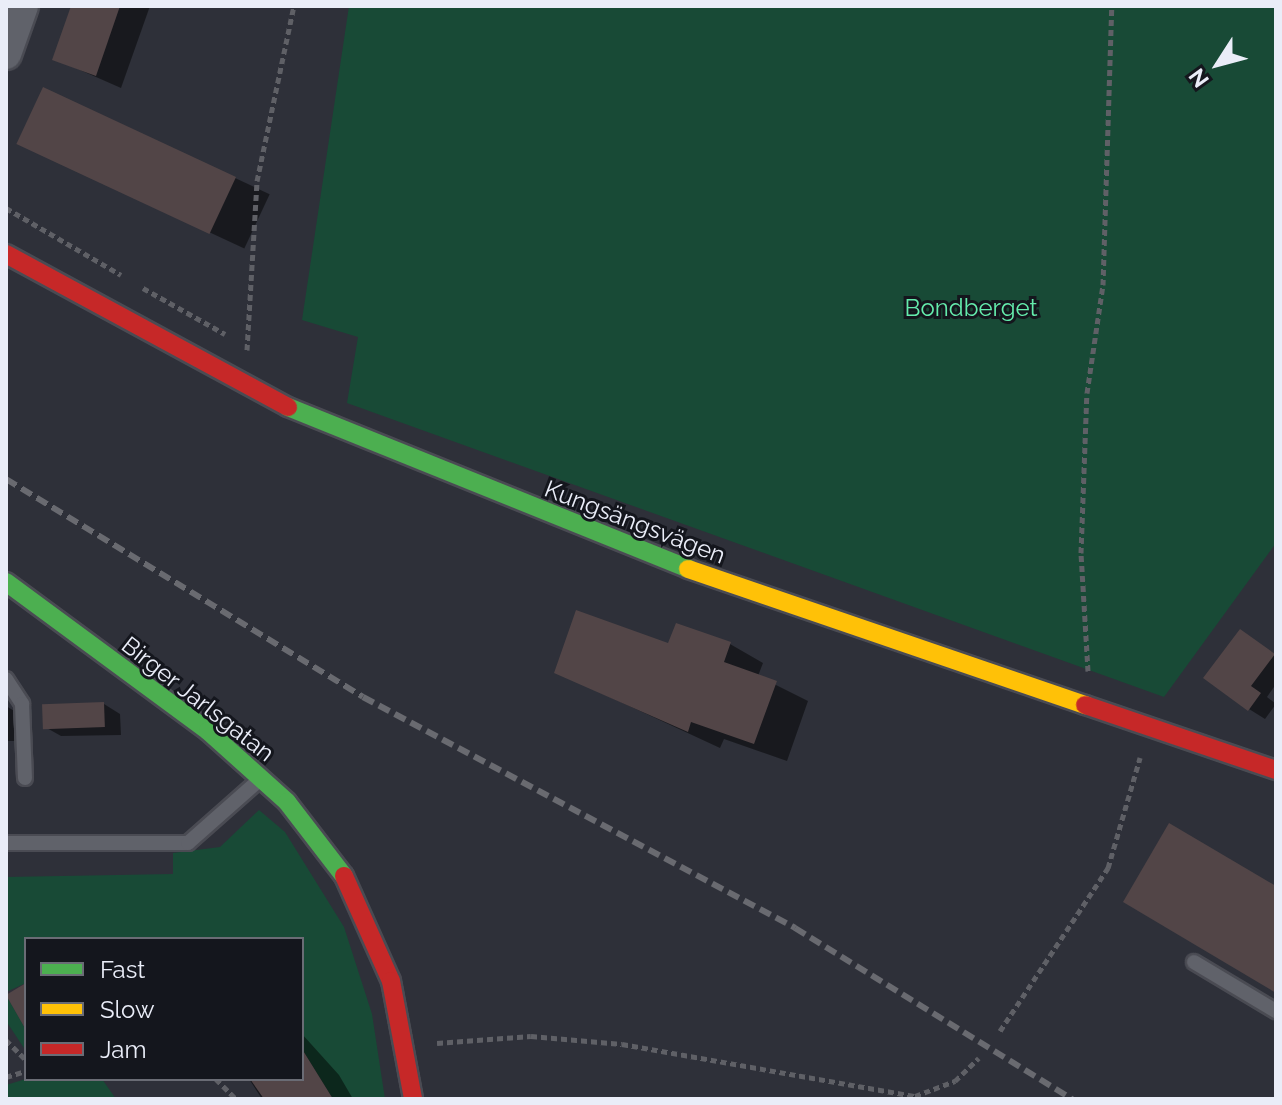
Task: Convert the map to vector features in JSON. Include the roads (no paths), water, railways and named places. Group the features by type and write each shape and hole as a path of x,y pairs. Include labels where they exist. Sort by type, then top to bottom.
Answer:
{"street":[{"path":"6,54 23,6"},
{"name":"Kungsängsvägen","path":"6,254 189,358 336,430 645,554 1149,732 1276,770"},
{"name":"Birger Jarlsgatan","path":"6,582 261,778 341,870 391,981 408,1047 413,1099"}],"lane":[{"path":"6,679 22,704 25,778"},
{"path":"6,843 188,843 261,778"},
{"path":"1194,962 1276,1011"}],"railway":[{"path":"6,479 363,697 795,928 1072,1099"}],"park label":[{"name":"Bondberget","path":"971,308"}]}
